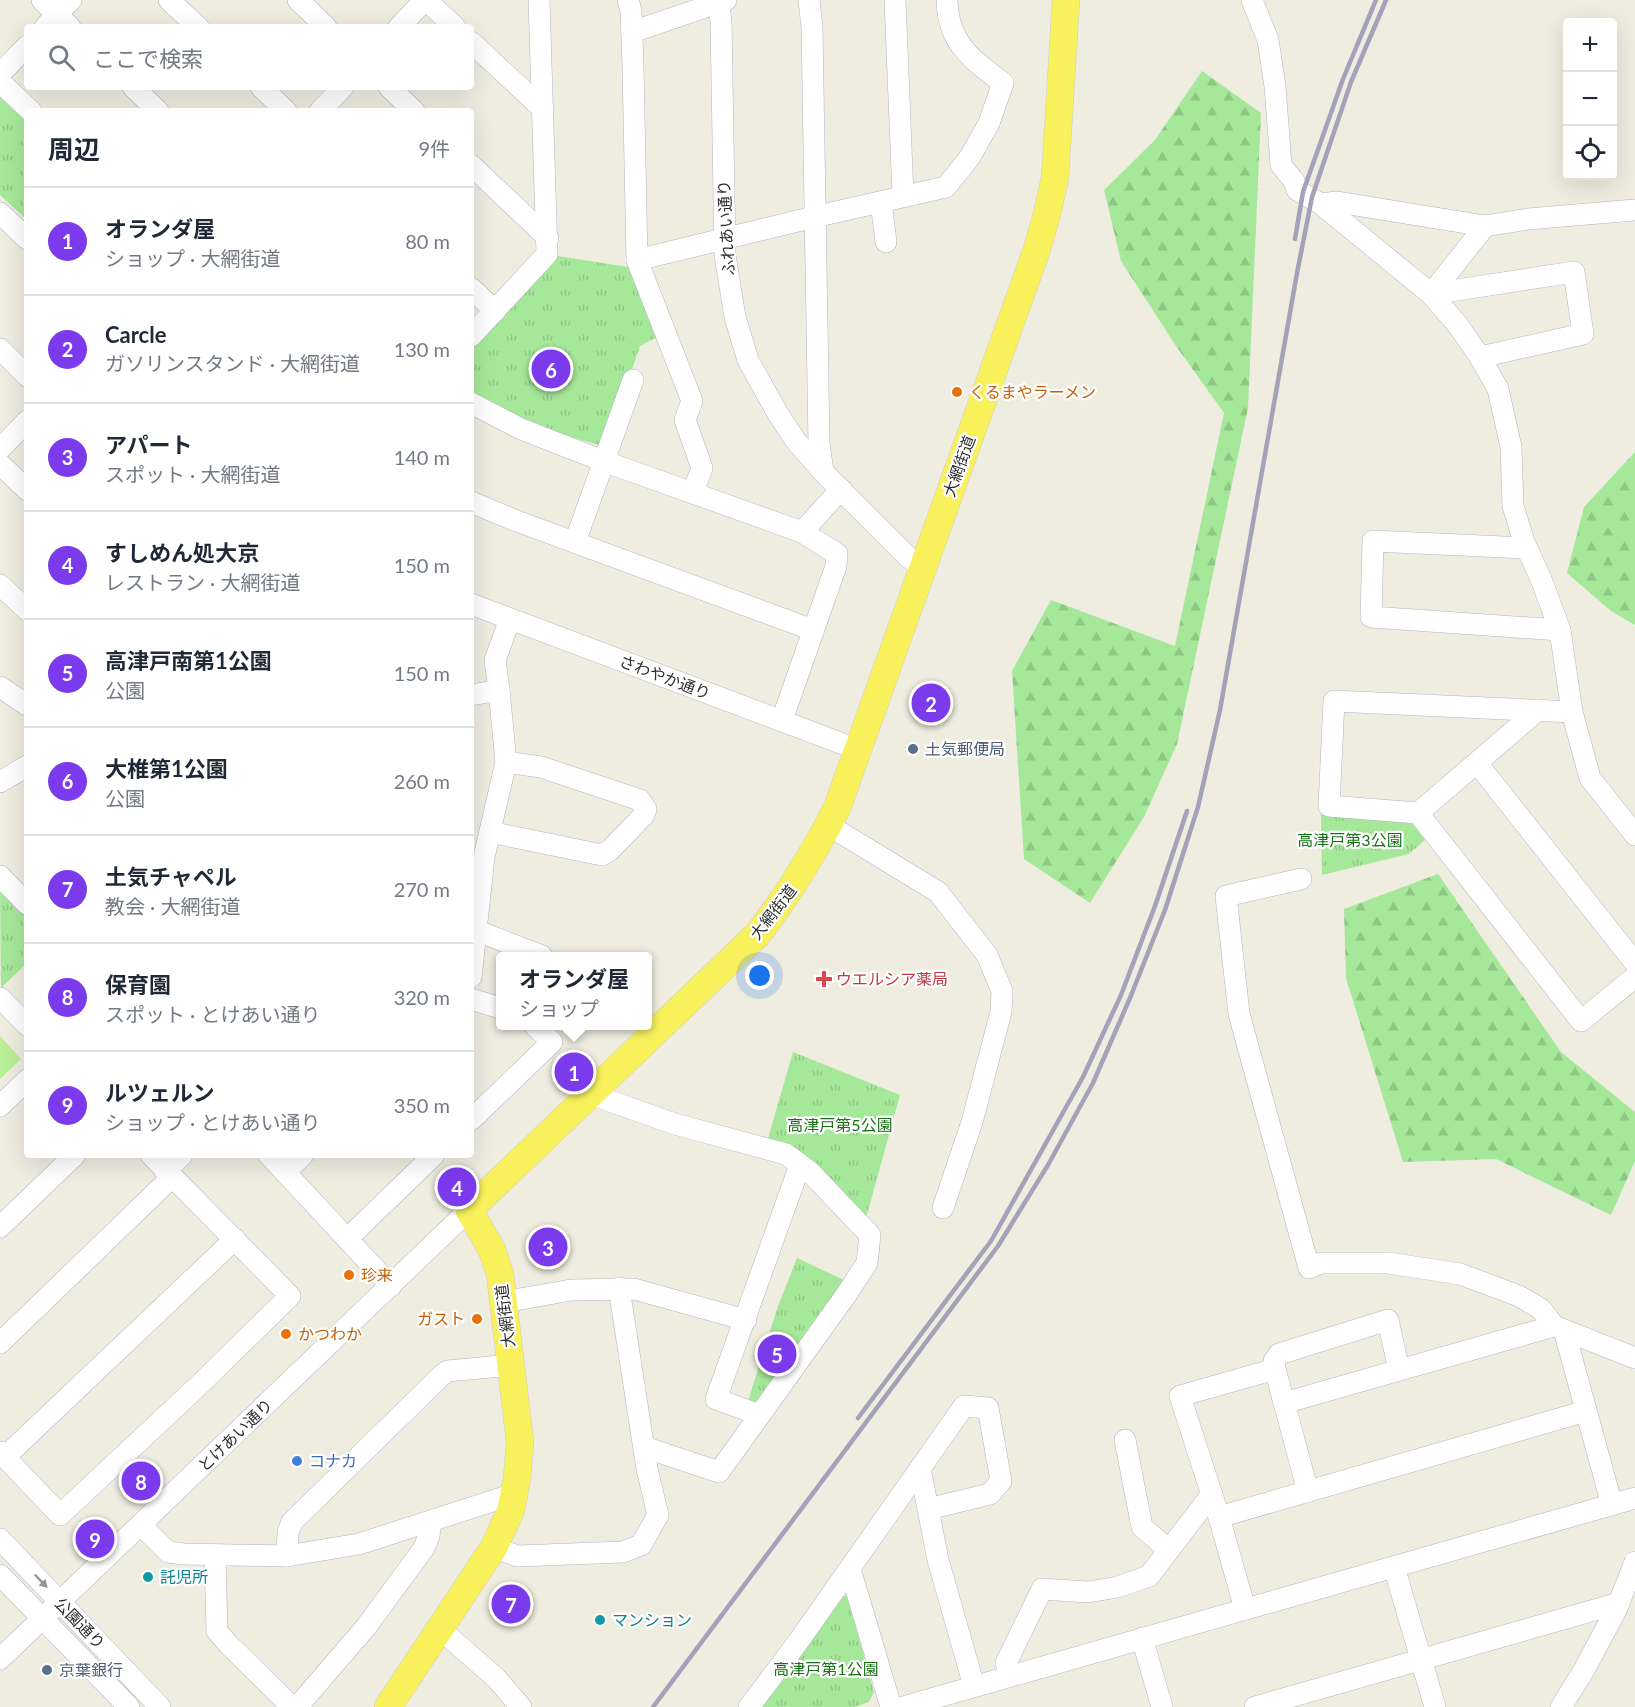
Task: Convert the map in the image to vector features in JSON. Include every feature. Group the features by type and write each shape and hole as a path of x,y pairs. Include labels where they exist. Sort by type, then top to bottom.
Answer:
{"main road":[{"name":"大網街道","path":"652,1025 757,935 787,896 816,850 859,750 1037,249 1047,214 1055,178 1066,0"},
{"name":"大網街道","path":"388,1707 494,1547 511,1510 518,1478 520,1442 500,1274 492,1250 469,1210 590,1094 645,1031"}],"street":[{"path":"42,0 61,17"},
{"path":"169,0 195,24"},
{"path":"298,0 323,24"},
{"path":"402,24 426,0 452,24"},
{"path":"474,333 547,254 539,0"},
{"path":"628,0 632,32 637,260 692,401 685,420 702,468 693,492"},
{"path":"809,0 812,27 819,442 823,472"},
{"path":"895,0 903,196"},
{"path":"637,260 814,216 946,187 970,157 989,123 1003,83 973,60 953,34 947,11 947,0"},
{"path":"1252,0 1268,40 1275,86 1281,165 1294,181 1297,190 1321,204 1431,294 1457,324 1480,357 1498,389 1511,447 1513,506 1560,630 1572,712 1590,778 1635,835"},
{"path":"632,32 721,1"},
{"name":"ふれあい通り","path":"721,1 724,240 735,317 748,360 796,441 823,472 908,557 923,568"},
{"path":"474,45 542,108"},
{"path":"0,74 24,49"},
{"path":"0,82 28,108"},
{"path":"136,90 155,108"},
{"path":"264,90 283,108"},
{"path":"323,108 340,90"},
{"path":"392,90 411,108"},
{"path":"474,168 548,238"},
{"path":"881,201 886,242"},
{"path":"1321,204 1337,202 1485,226 1528,219 1635,210"},
{"path":"0,213 24,235"},
{"path":"1431,294 1485,226"},
{"path":"1431,294 1574,272 1583,334 1480,357"},
{"path":"474,291 495,311"},
{"path":"0,349 24,373"},
{"path":"574,542 633,380"},
{"path":"474,406 521,429 603,461 801,532 837,554 836,566 782,720"},
{"path":"0,449 24,424"},
{"path":"0,464 24,487"},
{"path":"801,532 841,489"},
{"path":"474,503 813,630"},
{"path":"1527,548 1373,541 1371,617 1560,630"},
{"path":"0,585 24,607"},
{"name":"さわやか通り","path":"474,605 859,750"},
{"path":"474,942 477,855 490,832 506,762 495,660 510,619"},
{"path":"0,687 24,703"},
{"path":"474,694 499,690"},
{"path":"1538,710 1418,813 1329,806 1334,701 1538,710 1572,712"},
{"path":"490,832 602,855 610,850 644,815 646,809 640,800 629,796 541,767 506,762"},
{"path":"1477,763 1635,963"},
{"path":"1418,813 1581,1021 1635,976"},
{"path":"828,825 938,892 987,955 1002,991 1001,1012 978,1100 943,1208"},
{"path":"0,876 24,901"},
{"path":"1301,879 1226,896 1239,1014 1309,1268 1321,1263 1388,1263 1460,1274 1519,1296 1541,1310 1559,1328 1635,1358"},
{"path":"475,930 530,952"},
{"path":"0,998 24,1022"},
{"path":"474,1000 496,1006"},
{"path":"474,1117 552,1042 539,1030"},
{"path":"0,1106 24,1083"},
{"path":"590,1094 675,1124 786,1154 870,1235 867,1263 719,1472 644,1447"},
{"path":"0,1227 72,1158"},
{"path":"0,1343 162,1168 177,1158"},
{"path":"272,1158 391,1286"},
{"path":"285,1172 300,1158"},
{"path":"347,1239 431,1158"},
{"path":"760,1415 716,1399 800,1165"},
{"path":"162,1168 235,1239 290,1296 196,1388 60,1515 2,1455 235,1239"},
{"name":"とけあい通り","path":"0,1659 469,1210"},
{"path":"494,1547 517,1556 622,1552 641,1545 658,1515 644,1447 619,1288"},
{"path":"504,1302 572,1290 634,1288 746,1320"},
{"path":"1308,1492 1275,1369 1274,1361 1279,1354 1388,1320 1399,1370"},
{"path":"1284,1403 1559,1328"},
{"path":"1559,1328 1587,1411 1612,1505"},
{"path":"287,1556 288,1532 292,1522 442,1375 448,1371 511,1365"},
{"path":"1245,1609 1212,1494 1180,1396 1275,1369"},
{"path":"749,1707 850,1569 964,1406 988,1408 1001,1481 990,1494 928,1509"},
{"path":"1219,1517 1587,1411"},
{"path":"1125,1440 1142,1527 1169,1550"},
{"path":"920,1468 938,1560 974,1686"},
{"path":"141,1525 168,1552 287,1556 359,1544 514,1494"},
{"path":"1011,1675 1006,1663 1042,1589 1088,1592 1118,1587 1149,1576 1212,1494"},
{"path":"903,1707 1635,1498"},
{"path":"215,1555 217,1631 291,1706 298,1706 366,1627 424,1548 429,1536 431,1521"},
{"name":"公園通り","path":"0,1539 160,1707"},
{"path":"1561,1707 1584,1670 1619,1603 1635,1562"},
{"path":"1394,1567 1435,1707"},
{"path":"850,1569 891,1707"},
{"name":"公園通り","path":"0,1575 129,1707"},
{"path":"1255,1707 1619,1603"},
{"path":"440,1629 496,1678 521,1707"},
{"path":"1142,1638 1162,1707"}],"green space":[{"path":"1202,71 1261,113 1248,408 1177,744 1144,817 1090,903 1024,859 1012,671 1051,600 1175,646 1224,413 1176,346 1121,261 1104,190 1155,140"},
{"path":"0,93 24,116 24,217 0,195"},
{"path":"551,255 628,267 659,336 640,346 605,447 523,423 474,393 474,339"},
{"path":"1635,452 1635,625 1611,611 1567,573 1584,507"},
{"name":"高津戸第3公園","path":"1321,811 1406,816 1425,840 1409,854 1322,875"},
{"path":"1438,874 1561,1052 1635,1112 1635,1161 1611,1215 1496,1159 1403,1162 1346,978 1344,909"},
{"path":"0,884 24,909 24,966 1,988"},
{"path":"0,1036 21,1059 0,1079"},
{"name":"高津戸第5公園","path":"793,1052 900,1095 866,1218 767,1142"},
{"path":"797,1258 844,1280 755,1403 748,1401 778,1306"},
{"name":"高津戸第1公園","path":"834,1595 847,1596 874,1692 869,1702 855,1707 750,1707"}],"railway":[{"path":"1295,239 1303,192 1343,79 1376,0"},
{"path":"653,1707 998,1246 1048,1165 1093,1083 1130,998 1165,910 1198,807 1220,710 1312,197 1351,82 1386,0"},
{"path":"858,1418 991,1241 1083,1077 1121,995 1155,906 1187,811"}],"place":[{"name":"大椎第1公園","path":"551,369"},
{"name":"くるまやラーメン","path":"957,392"},
{"name":"Carcle","path":"931,703"},
{"name":"土気郵便局","path":"913,749"},
{"name":"ウエルシア薬局","path":"824,979"},
{"name":"オランダ屋","path":"574,1072"},
{"name":"すしめん処大京","path":"457,1187"},
{"name":"アパート","path":"548,1247"},
{"name":"珍来","path":"349,1275"},
{"name":"ガスト","path":"477,1319"},
{"name":"かつわか","path":"286,1334"},
{"name":"高津戸南第1公園","path":"777,1354"},
{"name":"コナカ","path":"297,1461"},
{"name":"保育園","path":"141,1481"},
{"name":"ルツェルン","path":"95,1539"},
{"name":"託児所","path":"148,1577"},
{"name":"土気チャペル","path":"511,1604"},
{"name":"マンション","path":"600,1620"},
{"name":"京葉銀行","path":"47,1670"}]}
